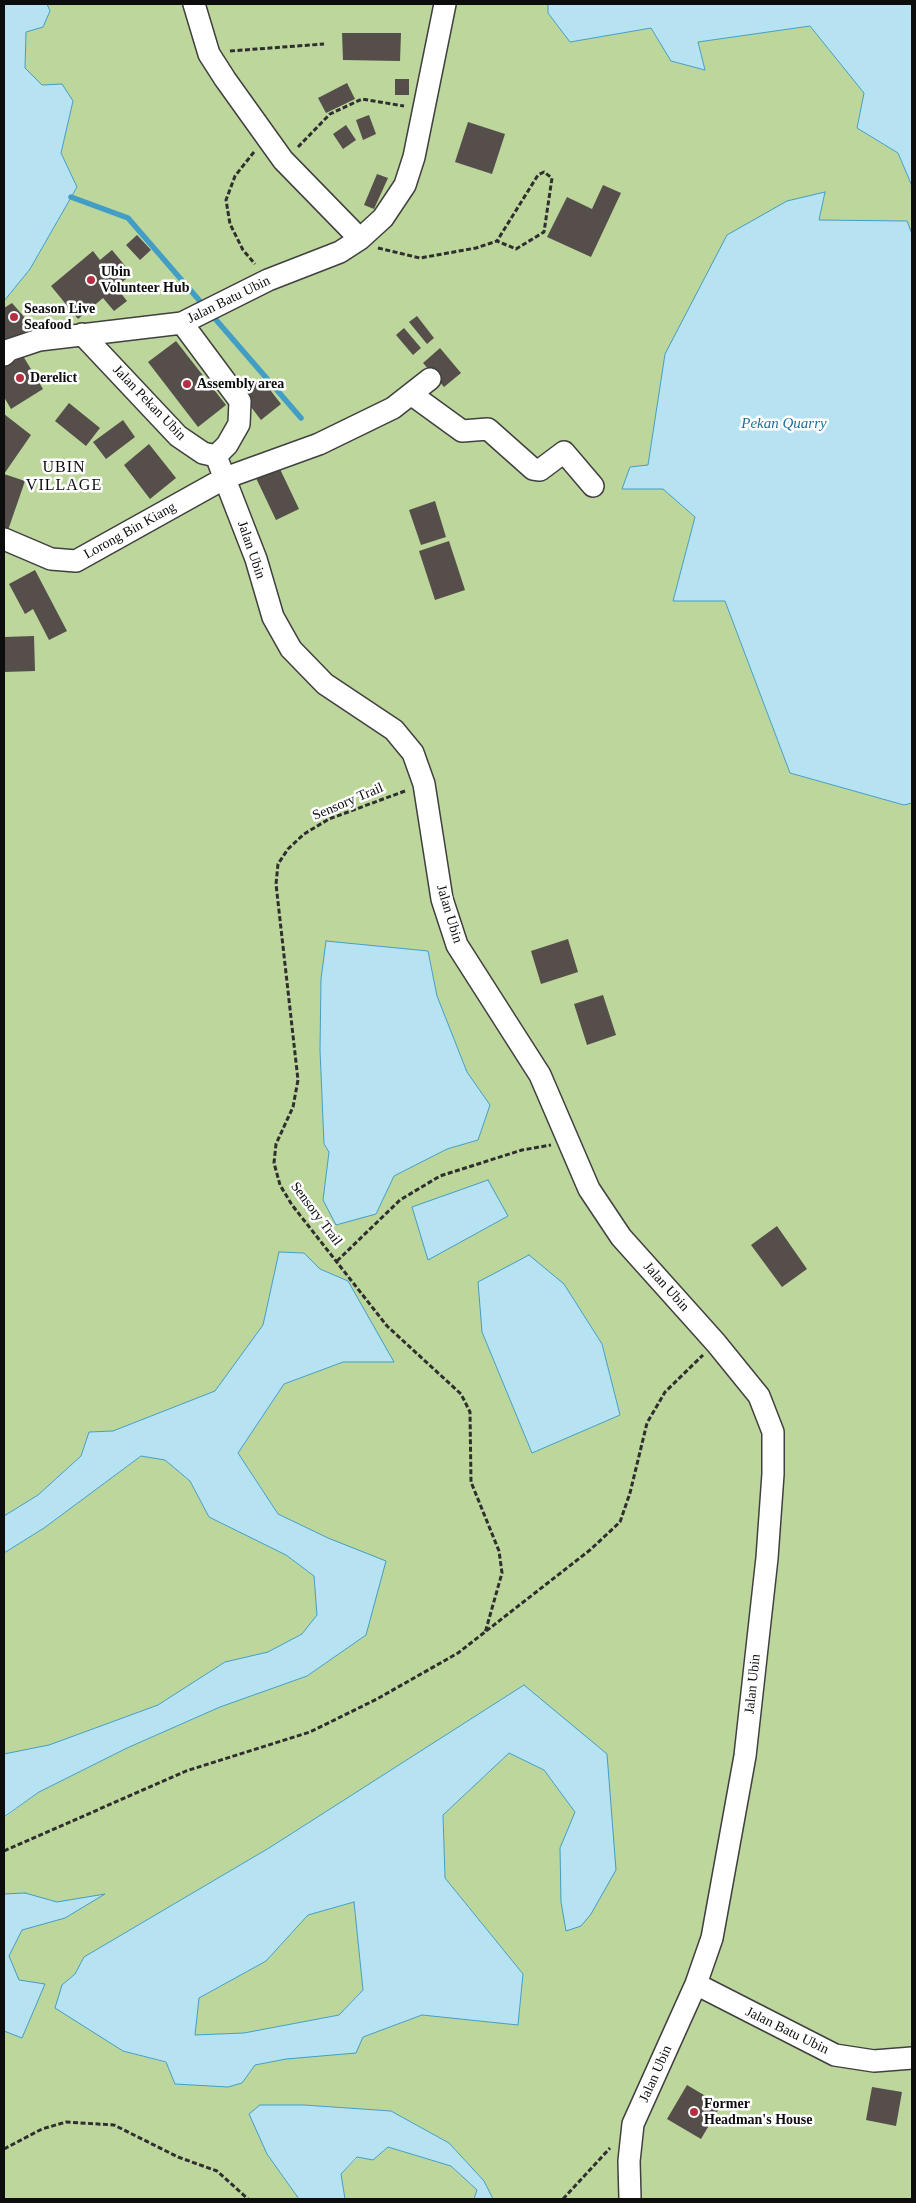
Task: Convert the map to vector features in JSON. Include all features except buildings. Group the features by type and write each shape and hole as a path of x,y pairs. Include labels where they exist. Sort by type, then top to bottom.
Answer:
{"street":[{"path":"194,4 209,54 268,140 283,160 360,238"},
{"name":"Jalan Batu Ubin","path":"4,355 10,350 39,340 182,323 268,280 340,252 360,238 383,218 405,185 426,101 445,4"},
{"path":"182,323 240,401 239,424 227,445 216,456"},
{"name":"Jalan Pekan Ubin","path":"82,334 178,436 203,453 216,456"},
{"name":"Lorong Bin Kiang","path":"4,539 51,559 76,561 225,478 319,444 393,408 430,379"},
{"path":"411,394 462,431 488,429 533,469 540,470 564,452 593,486"},
{"name":"Jalan Ubin","path":"216,456 256,559 273,617 291,649 325,684 394,730 413,754 424,784 442,899 457,945 540,1075 589,1189 621,1237 716,1342 759,1396 772,1432 773,1474 745,1756 712,1938 696,1984 633,2124 629,2161 630,2199"},
{"name":"Jalan Batu Ubin","path":"696,1984 835,2054 874,2062 912,2058"}],"path":[{"path":"209,54 263,47 324,44"},
{"path":"283,160 316,130 330,114 362,99 426,101"},
{"path":"268,140 249,155 235,176 226,200 230,224 243,250 268,280"},
{"path":"360,238 386,251 420,258 476,248 497,241 538,175 544,172 552,178 544,232 516,249 497,241"},
{"name":"Sensory Trail","path":"424,784 329,819 304,834 288,849 278,864 276,884 298,1080 292,1107 276,1144 274,1163 280,1185 292,1204 392,1331 461,1394 470,1412 469,1464 471,1482 499,1551 502,1573 485,1633"},
{"path":"337,1261 400,1200 440,1176 522,1150 569,1142"},
{"path":"4,1851 186,1771 310,1732 385,1694 458,1653 590,1550 620,1522 630,1493 647,1423 665,1392 716,1342"},
{"path":"4,2149 42,2129 66,2122 114,2125 178,2157 217,2170 248,2199"},
{"path":"563,2199 633,2124"}],"green space":[{"path":"47,4 548,4 548,13 570,42 651,28 671,61 705,70 698,42 810,26 864,93 857,128 898,153 912,186 912,234 907,221 819,220 825,192 665,354 648,465 622,488 663,489 695,517 673,601 725,601 790,773 904,805 912,803 912,2199 493,2199 484,2181 449,2143 391,2111 304,2105 260,2105 267,2154 299,2199 4,2199 4,1818 39,1792 127,1748 220,1707 307,1676 366,1635 328,1538 278,1514 238,1453 284,1384 343,1362 393,1362 348,1281 320,1269 304,1253 279,1252 263,1325 215,1391 113,1431 89,1432 81,1456 38,1495 4,1516 4,301 30,269 77,187 61,153 73,101 42,85 25,68 26,32 50,11","holes":["326,941 428,951 437,996 467,1072 490,1105 478,1140 447,1149 394,1176 376,1214 323,1200 329,1152 324,1144 320,1050 321,979","564,1284 602,1344 620,1415 532,1453 482,1332","524,1685 616,1870 560,1848 575,1812 544,1770 509,1753 443,1815 445,1878 523,1974 518,2025 422,2015 363,2037 286,2059 255,2065 242,2083 123,2051 62,1985 75,1974 84,1957 269,1848"]},
{"path":"141,1456 165,1460 190,1481 209,1517 286,1555 314,1576 317,1615 302,1634 268,1652 225,1662 158,1705 49,1745 4,1754 4,1553 44,1528"},
{"path":"354,1902 363,1990 339,2015 244,2033 195,2035 199,1998 266,1961 308,1915"},
{"path":"388,2147 451,2166 477,2190 474,2199 345,2199 341,2174 358,2157 373,2160"}],"water":[{"path":"4,4 47,4 50,11 43,27 26,32 25,68 42,85 62,84 73,101 61,153 77,187 30,269 4,301"},
{"path":"548,4 912,4 912,186 898,153 857,128 864,93 810,26 698,42 705,70 671,61 651,28 570,42 548,13"},
{"name":"Pekan Quarry","path":"825,192 819,220 907,221 912,234 912,803 904,805 790,773 725,601 673,601 695,517 663,489 622,489 630,467 648,465 665,354 727,235 787,201"},
{"path":"326,941 428,951 437,996 467,1072 490,1105 478,1140 447,1149 394,1176 376,1214 336,1225 323,1200 329,1152 324,1144 320,1050 321,979"},
{"path":"488,1180 508,1216 428,1260 412,1207"},
{"path":"279,1252 304,1253 320,1269 348,1281 394,1362 343,1362 284,1384 238,1453 278,1514 328,1538 386,1561 366,1635 307,1676 220,1707 127,1748 39,1792 4,1817 4,1754 49,1745 158,1705 225,1662 268,1652 302,1634 317,1615 314,1576 286,1555 209,1517 190,1481 165,1460 141,1456 44,1528 4,1553 4,1516 38,1495 81,1456 89,1432 113,1431 215,1391 263,1325"},
{"path":"529,1255 564,1284 602,1344 620,1415 532,1453 482,1332 478,1282"},
{"path":"524,1685 607,1754 616,1870 591,1914 581,1926 566,1931 561,1902 560,1848 575,1812 544,1770 509,1753 443,1815 445,1878 523,1974 518,2025 422,2015 363,2037 356,2053 286,2059 255,2065 242,2083 228,2087 175,2084 166,2062 123,2051 55,2008 62,1985 75,1974 84,1957 269,1848","holes":["354,1902 363,1990 339,2015 244,2033 195,2035 199,1998 266,1961 308,1915"]},
{"path":"25,1893 57,1902 105,1894 65,1918 22,1930 9,1956 19,1980 45,1984 22,2038 4,2031 4,1894"},
{"path":"260,2105 304,2105 391,2111 449,2143 484,2181 493,2199 474,2199 477,2190 451,2166 388,2147 373,2160 357,2157 341,2174 345,2199 299,2199 267,2154 249,2114"}],"waterway":[{"path":"71,197 128,218 205,307"},
{"path":"211,314 301,418"}],"place":[{"name":"Ubin Volunteer Hub","path":"91,280"},
{"name":"Season Live Seafood","path":"14,317"},
{"name":"Derelict","path":"20,378"},
{"name":"Assembly area","path":"187,384"},
{"name":"Former Headman's House","path":"694,2112"}],"district":[{"name":"UBIN VILLAGE","path":"64,477"}]}
